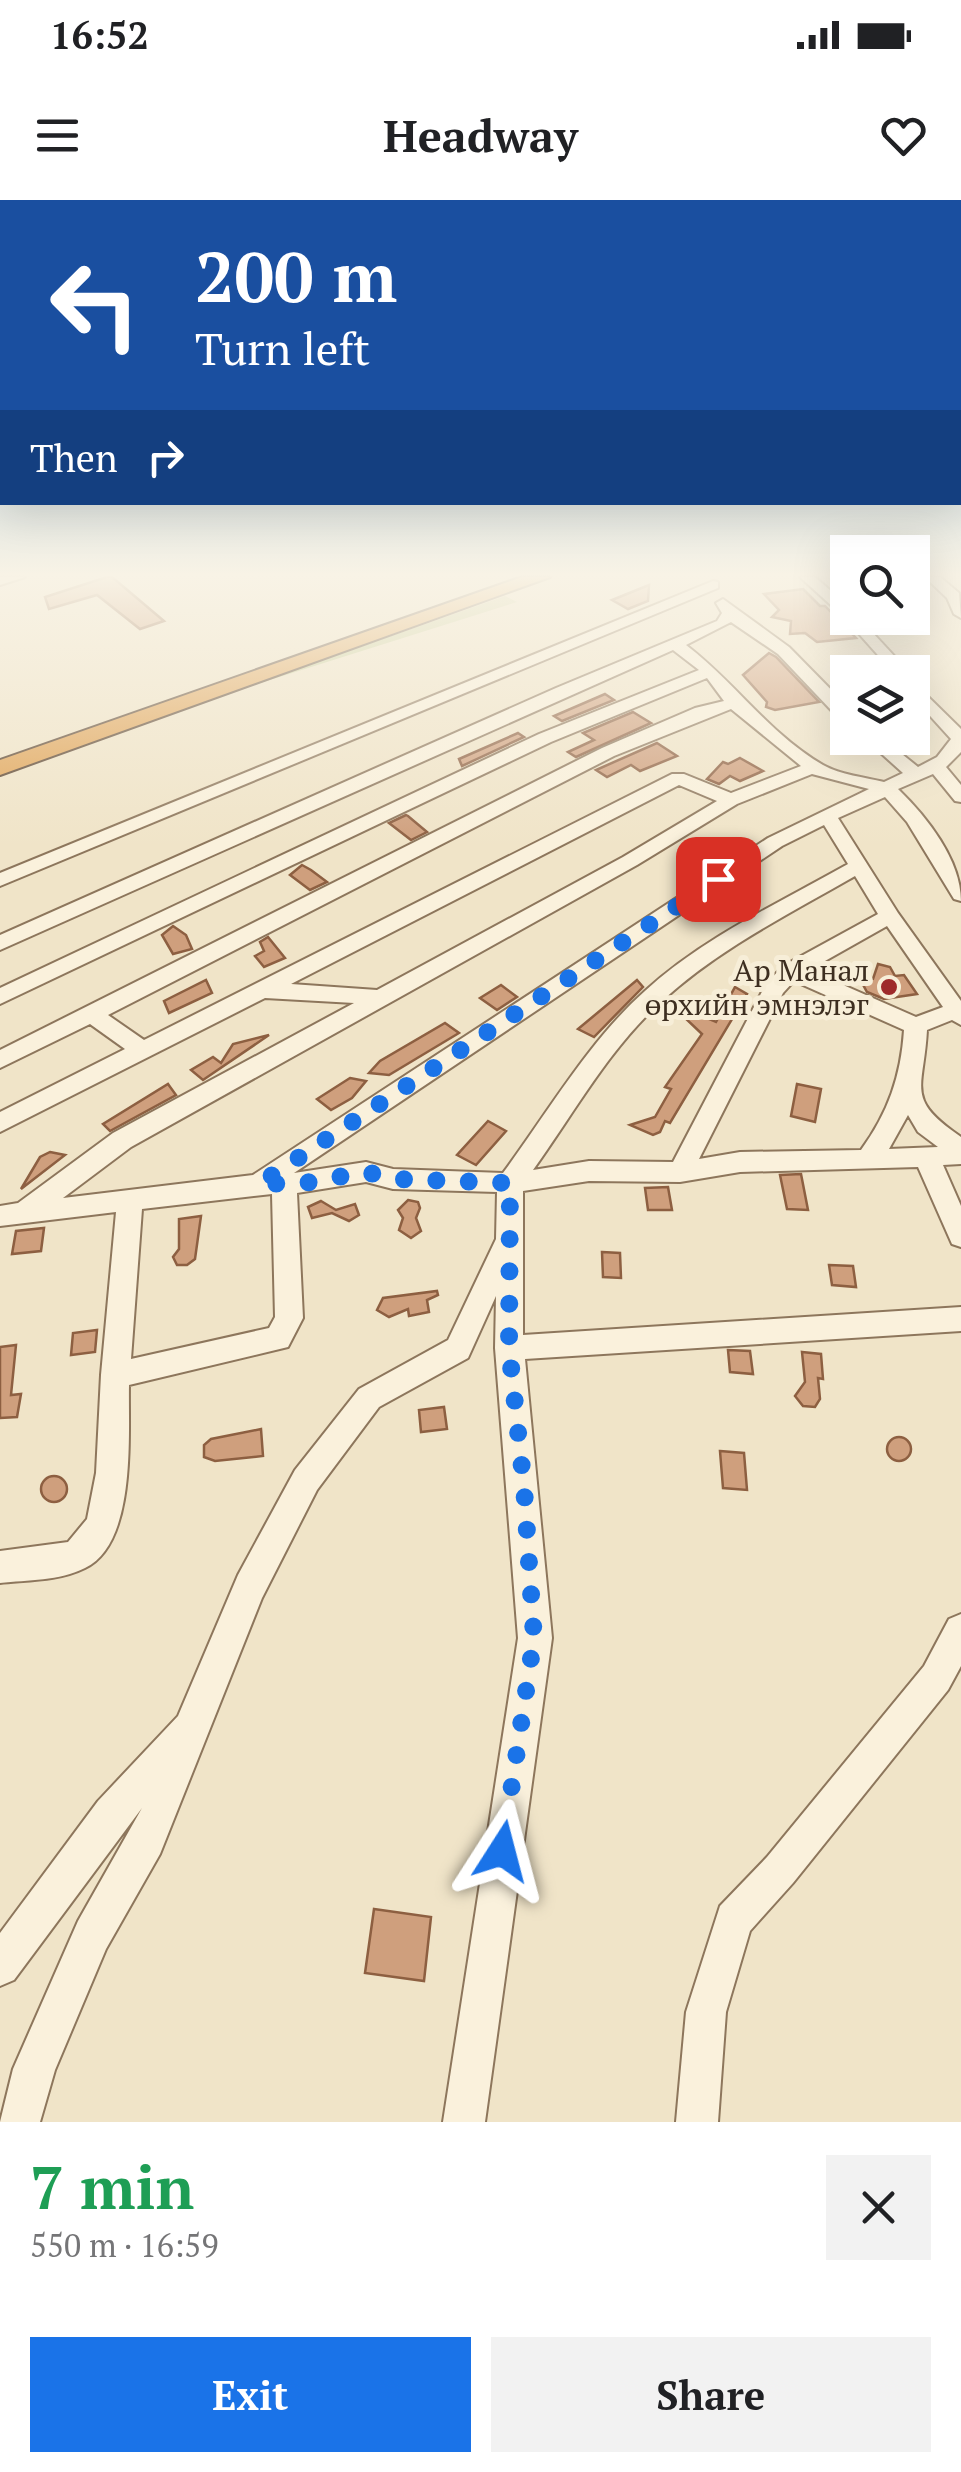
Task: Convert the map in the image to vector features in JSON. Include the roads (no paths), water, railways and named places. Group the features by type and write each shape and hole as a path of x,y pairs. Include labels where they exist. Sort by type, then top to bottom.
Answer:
{"highway":[{"path":"0,768 286,667"}],"street":[{"path":"0,880 509,667"},
{"path":"0,942 620,667"},
{"path":"704,667 734,703 813,766 827,775 885,788 910,814 961,895"},
{"path":"801,667 830,704"},
{"path":"0,998 545,738 710,672"},
{"path":"0,1060 94,1016 608,752 701,712 734,703"},
{"path":"272,1184 775,842 915,774 937,768 954,754 960,737 930,705"},
{"path":"892,755 915,774"},
{"path":"26,1211 122,1140 630,862 731,800 813,766"},
{"path":"937,768 961,797"},
{"path":"0,1123 140,1048 258,994 678,778 731,800"},
{"path":"791,971 916,1026 959,1013 890,916 828,817"},
{"path":"464,2122 534,1638 524,1487 509,1348 510,1183 620,1030 653,996 702,955 858,866"},
{"path":"680,1172 774,989 791,971 890,916"},
{"path":"258,994 306,990 380,998"},
{"path":"94,1016 140,1048"},
{"path":"869,1159 908,1094 914,1069 916,1026"},
{"path":"908,1094 928,1126 961,1152"},
{"path":"0,1216 366,1172 394,1179 510,1183 590,1172 680,1172 740,1162 961,1152"},
{"path":"926,1155 961,1236"},
{"path":"114,1375 278,1338 290,1318 272,1184"},
{"path":"0,1567 77,1556 96,1538 107,1516 114,1375 130,1199"},
{"path":"19,2122 41,2052 92,1935 147,1841 250,1587 306,1480 369,1398 458,1349 495,1273 510,1226"},
{"path":"509,1348 961,1319"},
{"path":"697,2122 706,2012 734,1920 780,1870 936,1678 961,1632"},
{"path":"0,1966 110,1814 192,1729 195,1721"}],"place":[{"name":"Ар Манал өрхийн эмнэлэг","path":"889,987"}]}
